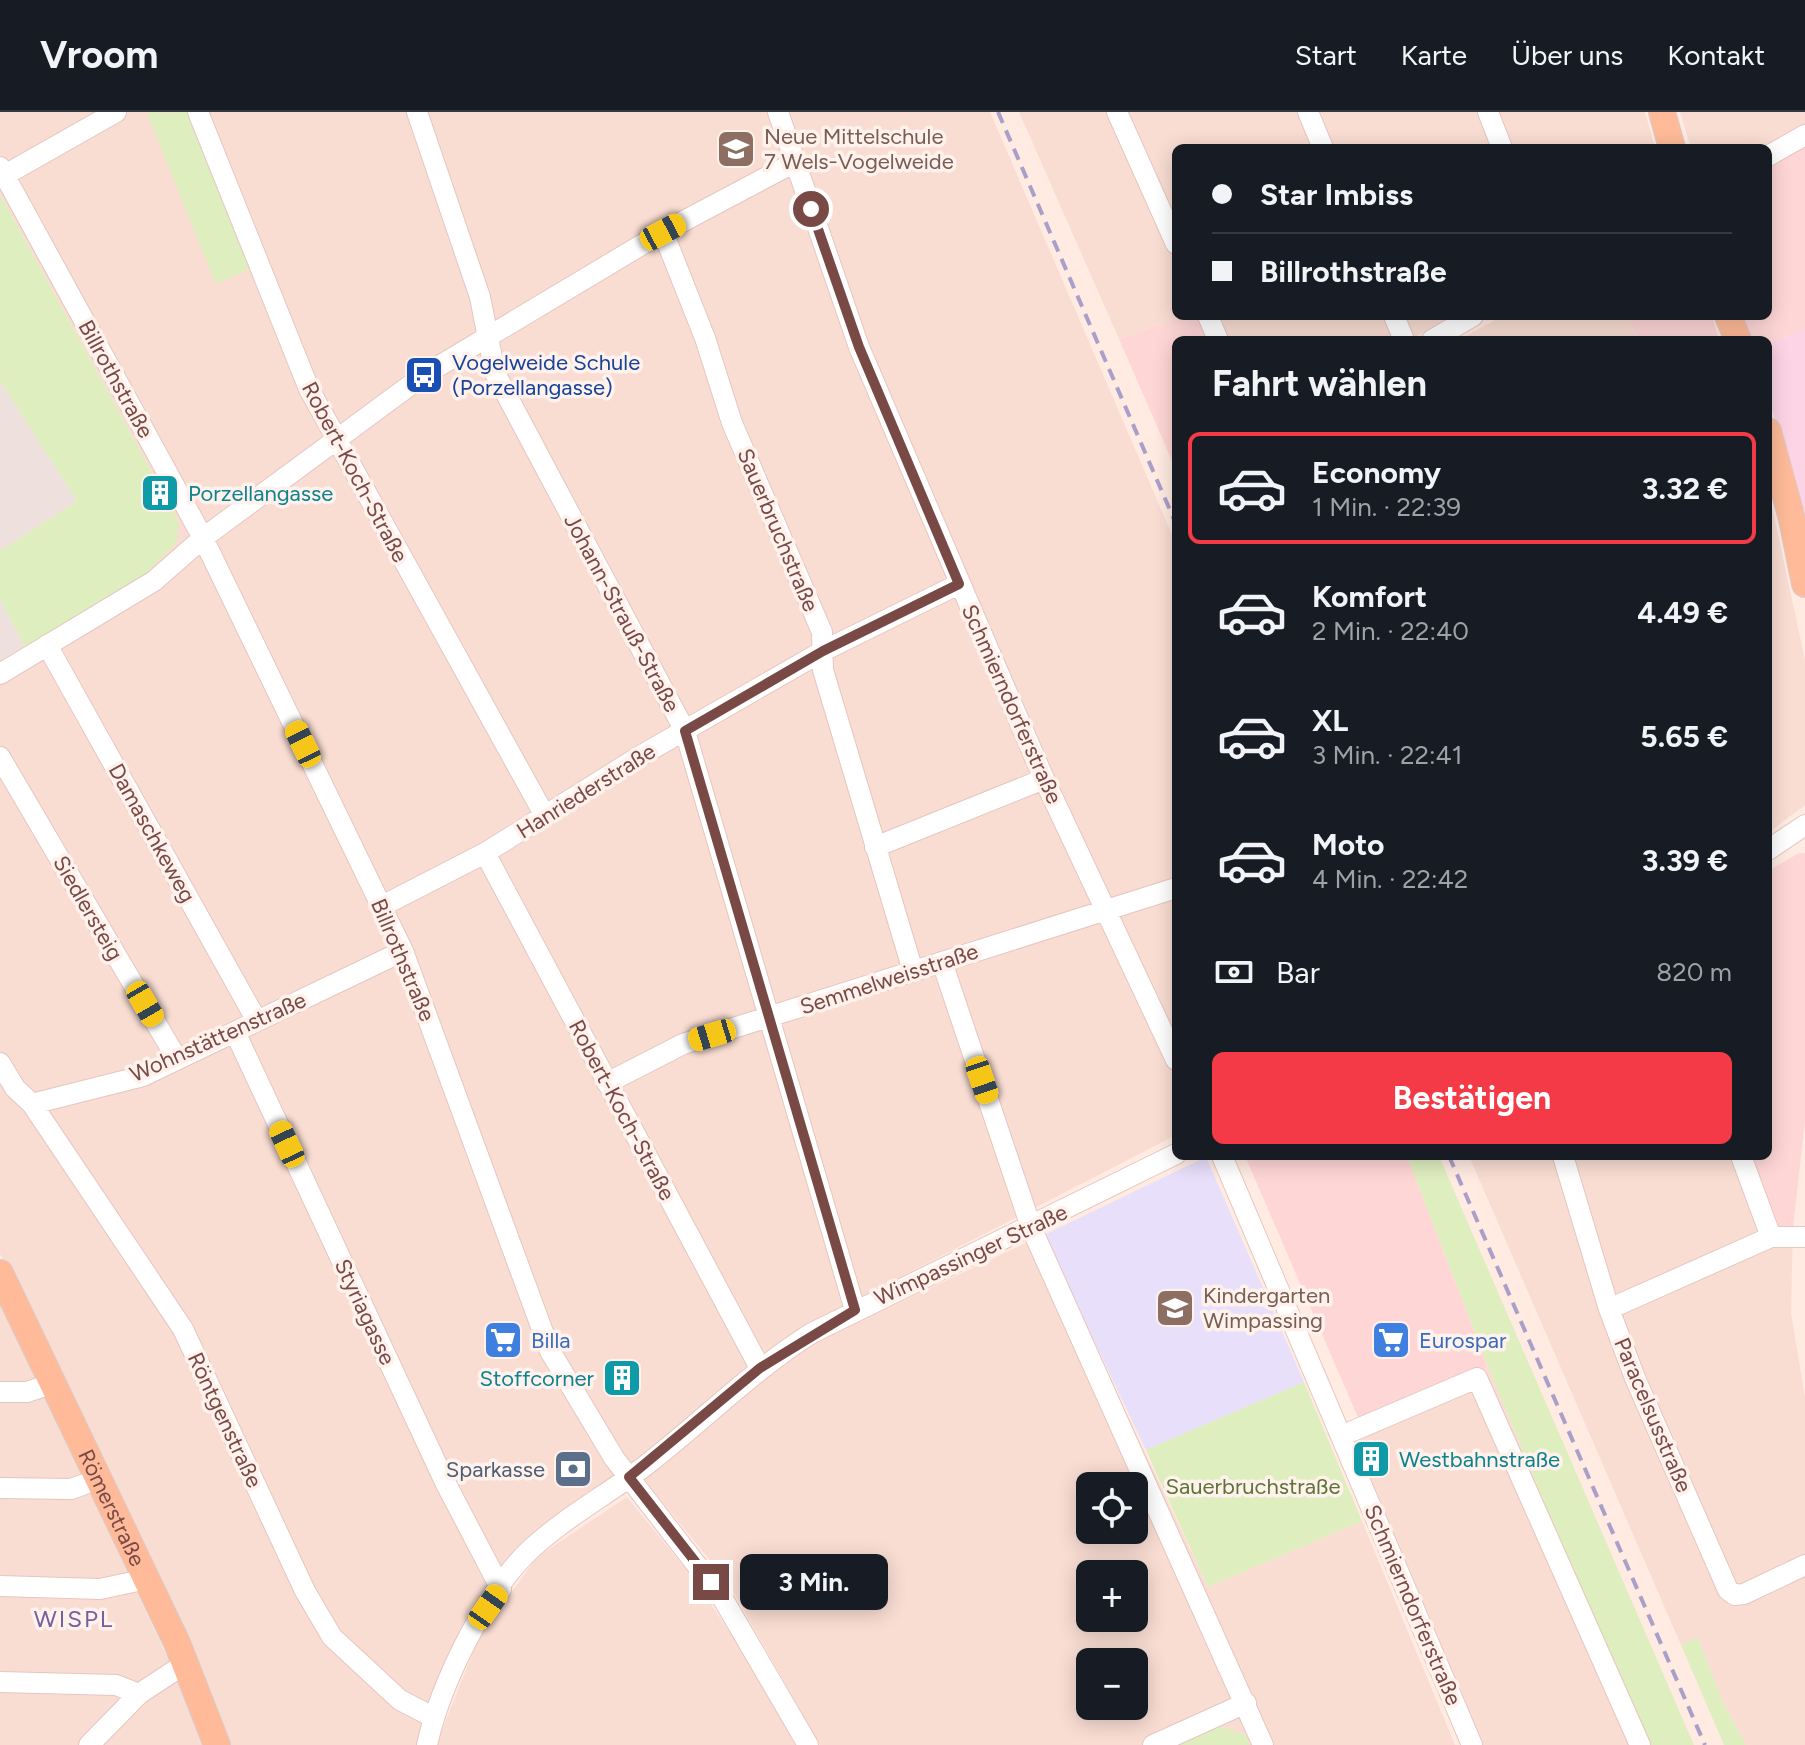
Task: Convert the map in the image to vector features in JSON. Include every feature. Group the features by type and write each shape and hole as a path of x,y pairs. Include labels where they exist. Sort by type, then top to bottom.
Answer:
{"main road":[{"path":"1662,112 1671,144"},
{"path":"1772,446 1792,519 1805,584"},
{"name":"Römerstraße","path":"0,1273 186,1663 217,1745"}],"street":[{"path":"2,171 116,112"},
{"name":"Robert-Koch-Straße","path":"198,112 309,389 545,816"},
{"name":"Johann-Strauß-Straße","path":"417,112 480,297 495,373 685,731 855,1310"},
{"name":"Schmierndorferstraße","path":"778,112 797,161 827,263 859,347 1044,779 1172,1052"},
{"path":"1117,112 1172,235"},
{"path":"1308,112 1321,144"},
{"path":"1488,112 1500,144"},
{"path":"1772,154 1805,135"},
{"path":"0,674 154,581 203,538 424,375 663,232 797,161"},
{"name":"Billrothstraße","path":"2,171 203,538 403,951 537,1321 566,1380 629,1477 723,1599 808,1745"},
{"name":"Sauerbruchstraße","path":"663,232 705,338 732,423 822,632 823,670 913,971"},
{"path":"1439,336 1466,320"},
{"name":"Hanriederstraße","path":"382,906 485,853 823,651 959,584"},
{"name":"Damaschkeweg","path":"47,645 257,1021"},
{"name":"Siedlersteig","path":"0,757 177,1059"},
{"path":"875,847 1044,779"},
{"path":"1772,848 1800,833"},
{"name":"Robert-Koch-Straße","path":"485,853 760,1368"},
{"name":"Semmelweisstraße","path":"607,1083 683,1044 1172,889"},
{"name":"Wohnstättenstraße","path":"32,1104 143,1076 403,951"},
{"path":"942,962 1031,1227 1263,1745"},
{"name":"Styriagasse","path":"235,1032 445,1482 501,1589"},
{"path":"0,1063 15,1088 32,1104"},
{"name":"Röntgenstraße","path":"32,1104 183,1329 305,1591 332,1637 400,1700 433,1717"},
{"name":"Wimpassinger Straße","path":"427,1745 433,1717 475,1626 529,1550 629,1477 760,1368 855,1310 1172,1156"},
{"name":"Schmierndorferstraße","path":"1224,1160 1472,1745"},
{"name":"Paracelsusstraße","path":"1564,1160 1609,1309 1635,1378 1728,1590 1735,1595 1744,1594 1805,1565"},
{"path":"1742,1160 1771,1237"},
{"path":"1609,1309 1771,1237 1805,1237"},
{"path":"1341,1436 1477,1378 1640,1745"},
{"path":"0,1392 27,1392 54,1383"},
{"path":"0,1488 71,1489 99,1479"},
{"path":"0,1586 100,1589 147,1579"},
{"path":"89,1745 139,1694 186,1663"},
{"path":"0,1682 116,1685 139,1694"},
{"path":"1153,1745 1246,1703"}],"shaded area":[{"path":"0,112 990,112 1172,535 1172,1137 794,1332 637,1459 524,1541 469,1609 417,1745 230,1745 210,1690 0,1254 0,666 179,522 0,194"},
{"path":"1019,112 1645,112 1654,144 1172,144 1172,320 1119,339"},
{"path":"1680,112 1805,112 1805,146 1772,164 1772,144 1690,144"},
{"path":"1805,146 1805,330 1772,342 1772,336 1749,336 1743,320 1772,320 1772,164"},
{"path":"1172,320 1199,320 1208,336 1172,336 1172,461 1119,339"},
{"path":"1200,320 1446,320 1416,336 1208,336"},
{"path":"1495,320 1629,320 1638,336 1466,336"},
{"path":"1629,320 1713,320 1718,335 1717,336 1638,336"},
{"path":"1805,330 1805,513 1772,410 1772,342"},
{"path":"0,381 77,501 0,551"},
{"path":"1772,507 1805,660 1805,805 1772,830"},
{"path":"0,599 26,649 0,666"},
{"path":"1799,853 1805,853 1805,1122 1793,1227 1767,1234 1744,1160 1772,1160 1772,869"},
{"name":"Kindergarten Wimpassing","path":"1200,1160 1207,1160 1304,1382 1146,1450 1044,1235"},
{"path":"1247,1160 1409,1160 1488,1367 1360,1422"},
{"path":"1471,1160 1744,1160 1767,1234 1793,1227 1791,1313 1805,1397 1805,1745 1746,1745 1723,1702 1698,1638 1681,1645"},
{"path":"1043,1235 1208,1587 1362,1521 1455,1745 1250,1745 1246,1735 1176,1745 820,1745 727,1581 642,1477 757,1381 826,1337"},
{"path":"0,1300 186,1697 203,1745 0,1745"},
{"path":"1488,1367 1645,1745 1483,1745 1359,1450 1360,1422"},
{"path":"627,1497 697,1583 750,1663 795,1745 436,1745 479,1637 537,1557"}],"green space":[{"path":"190,112 253,267 216,284 147,113"},
{"path":"0,194 179,522 176,543 141,579 26,649 0,599 0,551 77,501 0,381"},
{"path":"1409,1160 1441,1160 1694,1745 1645,1745 1488,1367"},
{"name":"Sauerbruchstraße","path":"1304,1382 1362,1521 1208,1587 1146,1450"},
{"path":"1698,1638 1723,1702 1746,1745 1724,1745 1681,1645"},
{"path":"1220,1726 1246,1735 1250,1745 1176,1745"}],"railway":[{"path":"998,112 1172,515"},
{"path":"1451,1160 1705,1745"}],"place":[{"name":"Neue Mittelschule 7 Wels-Vogelweide","path":"736,149"},
{"name":"Vogelweide Schule (Porzellangasse)","path":"424,375"},
{"name":"Porzellangasse","path":"160,493"},
{"name":"Kindergarten Wimpassing","path":"1175,1308"},
{"name":"Billa","path":"503,1340"},
{"name":"Eurospar","path":"1391,1340"},
{"name":"Stoffcorner","path":"622,1378"},
{"name":"Westbahnstraße","path":"1371,1459"},
{"name":"Sparkasse","path":"573,1469"}],"district":[{"name":"WISPL","path":"74,1618"}],"route":[{"path":"711,1582 629,1477 760,1368 812,1333 855,1310 685,731 823,651 959,584 859,347 827,263 811,209"}]}
